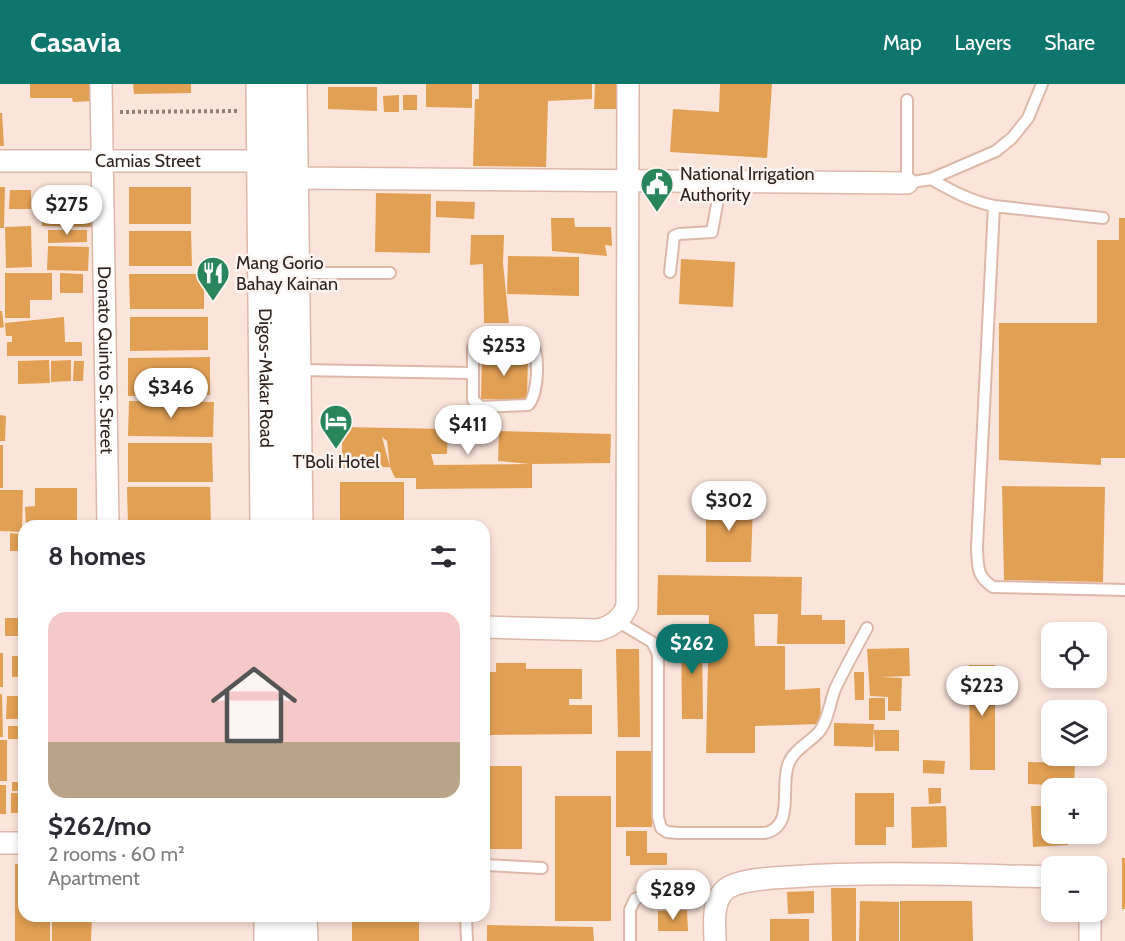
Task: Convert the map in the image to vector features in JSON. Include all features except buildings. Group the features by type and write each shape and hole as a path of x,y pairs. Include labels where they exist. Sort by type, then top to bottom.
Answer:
{"main road":[{"name":"Digos-Makar Road","path":"290,84 296,520"},
{"name":"Digos-Makar Road","path":"263,97 267,520"},
{"path":"271,922 271,941"},
{"path":"300,922 300,941"}],"street":[{"name":"Donato Quinto Sr. Street","path":"101,84 108,520"},
{"path":"490,627 598,630 617,621 627,606 628,84"},
{"name":"Camias Street","path":"0,161 264,161"},
{"path":"264,161 292,178 907,183"},
{"path":"0,843 18,843"},
{"path":"716,941 716,905 729,887 745,882 828,875 890,873 1041,877"},
{"path":"1090,922 1090,941"}],"lane":[{"path":"907,100 907,183 931,179 996,151 1012,138 1028,117 1042,84"},
{"path":"931,179 958,195 976,202 1103,218"},
{"path":"670,272 674,236 712,232 721,182"},
{"path":"994,206 977,547 978,569 982,580 993,587 1125,590"},
{"path":"292,273 390,273"},
{"path":"493,335 514,335 522,338 530,343 537,357 535,392 533,400 528,405 481,407 474,400 472,373 473,348 478,339 493,335"},
{"path":"294,370 472,373"},
{"path":"617,621 652,642 658,654 658,816 661,828 667,832 678,833 765,833 774,831 781,824 788,764 819,731 845,668 867,628"},
{"path":"490,865 542,868"},
{"path":"630,941 630,910 635,899 665,897"},
{"path":"466,922 467,941"}],"path":[{"path":"101,112 263,97"}],"place":[{"name":"National Irrigation Authority","path":"657,213"},
{"name":"Mang Gorio Bahay Kainan","path":"213,302"},
{"name":"T'Boli Hotel","path":"336,450"}]}
